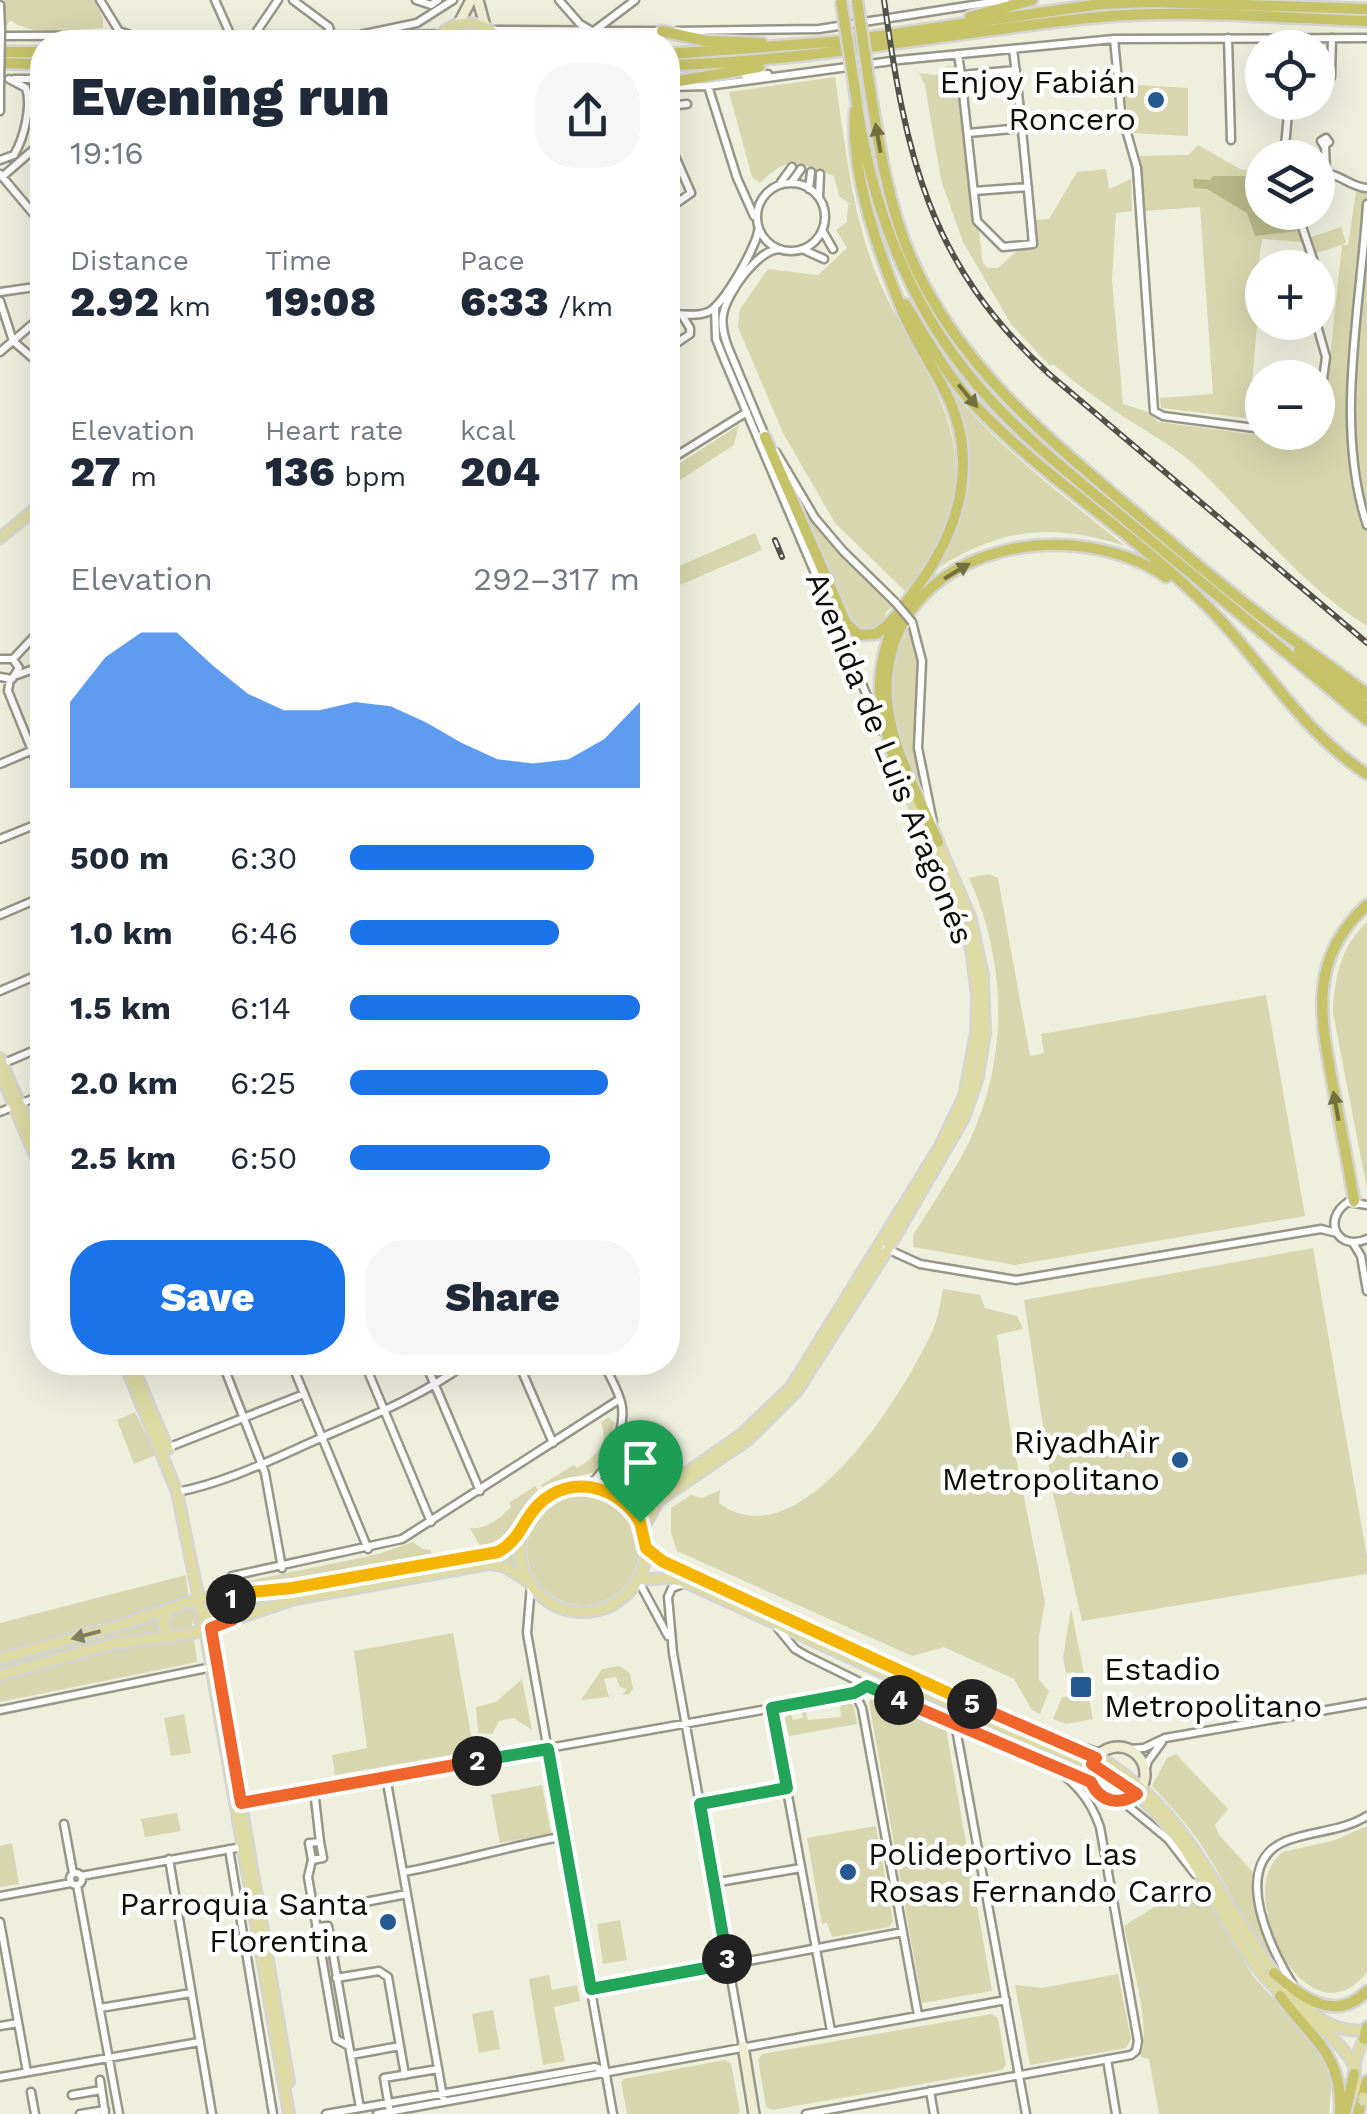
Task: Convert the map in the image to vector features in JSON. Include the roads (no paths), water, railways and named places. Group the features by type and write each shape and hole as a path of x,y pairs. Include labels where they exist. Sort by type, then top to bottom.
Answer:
{"highway":[{"path":"841,0 855,95 878,195 900,262 932,322 966,372 1052,458 1367,720"},
{"path":"857,0 870,89 897,219 923,281 963,347 1030,423 1367,706"},
{"path":"946,26 1032,0"},
{"path":"680,53 772,48 1100,4 1367,9"},
{"path":"680,79 809,56 1102,17 1296,18 1310,24 1367,24"},
{"path":"680,35 706,41 761,42 772,48"},
{"path":"0,52 30,52"},
{"path":"680,64 809,56"},
{"path":"0,63 30,64"},
{"path":"765,436 850,630 866,636 876,634 896,616 948,540 961,501 963,465 958,425 950,402 902,311 873,228 854,128 855,95"},
{"path":"894,287 949,372 988,418 1208,607 1276,686 1288,710 1311,737 1367,778"},
{"path":"938,842 894,736 887,700 887,676 895,641 926,593 955,572 996,552 1020,546 1072,543 1100,547 1141,562 1208,607"},
{"path":"1254,611 1367,694"},
{"path":"893,755 880,714 878,690 882,659 896,616"},
{"path":"1354,1202 1320,999 1332,950 1367,905"},
{"path":"1274,1973 1297,1993 1321,2005 1339,2008 1367,1992"},
{"path":"1280,1996 1333,2061 1342,2114"},
{"path":"1342,2114 1354,2070"},
{"path":"1358,2114 1367,2081"}],"main road":[{"path":"449,30 459,23 490,30"},
{"path":"0,538 30,516"},
{"name":"Avenida de Luis Aragonés","path":"619,1497 642,1498 659,1492 722,1450 771,1408 805,1368 884,1247 956,1115 974,1054 976,976 962,921 893,755"},
{"name":"Avenida de Luis Aragonés","path":"643,1529 658,1501 748,1440 797,1392 964,1118 978,1077 985,1033 979,948 971,919 938,842"},
{"path":"1,1065 30,1136"},
{"path":"17,1105 30,1126"},
{"path":"133,1375 180,1491"},
{"path":"134,1375 167,1448 180,1491 208,1629 292,2114"},
{"path":"0,1659 200,1599 292,1588 498,1552 512,1544 536,1507 566,1488 588,1486 619,1497 632,1509 643,1529 646,1548 638,1580 616,1602 584,1612 553,1604 504,1566 489,1564 295,1599 208,1629 173,1638 113,1644 0,1675"},
{"path":"525,1525 520,1554 530,1583"},
{"path":"646,1548 670,1566 1096,1758 1139,1791 1196,1848 1274,1973 1303,2004 1332,2026 1351,2032 1366,2031 1354,2070"},
{"path":"638,1580 668,1578 686,1583 1026,1738 1096,1758"},
{"path":"226,1624 234,1613 228,1597"},
{"path":"170,1608 162,1622 166,1634 173,1638"},
{"path":"1139,1791 1197,1865 1241,1944 1280,1996 1342,2048 1365,2099"},
{"path":"238,1804 242,1846 279,2038"}],"street":[{"path":"100,0 117,30"},
{"path":"215,0 228,30"},
{"path":"258,30 278,0"},
{"path":"293,0 330,30"},
{"path":"416,0 430,5 438,0"},
{"path":"387,30 418,23 453,0"},
{"path":"459,23 475,0"},
{"path":"475,0 488,28 506,30"},
{"path":"559,0 590,30"},
{"path":"597,30 635,0"},
{"path":"680,31 819,30 1005,0"},
{"path":"0,5 0,112"},
{"path":"108,30 110,20"},
{"path":"0,33 30,35"},
{"path":"1228,38 1230,140"},
{"path":"680,82 708,86 834,68 1114,39 1245,38"},
{"path":"1335,38 1367,38"},
{"path":"1114,39 1121,112 1136,168 1154,410 1163,416 1245,426"},
{"path":"958,54 977,221 1003,247 1033,244 1013,49"},
{"path":"745,75 834,68"},
{"path":"961,75 1016,70"},
{"path":"0,82 30,78"},
{"path":"0,160 14,155 19,147 29,102 26,88 10,79"},
{"path":"708,86 742,190 766,240 780,249 800,249 824,259"},
{"path":"680,105 687,104"},
{"path":"968,133 1022,128"},
{"path":"30,153 1,175 30,209"},
{"path":"680,167 691,192 680,200"},
{"path":"682,314 703,315 715,308 752,250 758,207 765,194 792,167"},
{"path":"790,183 801,169"},
{"path":"809,188 811,172"},
{"path":"800,249 813,242 822,230 820,174"},
{"path":"1335,174 1348,185 1367,188"},
{"path":"776,186 790,183 809,188 819,198"},
{"path":"0,190 12,187"},
{"path":"974,192 1028,187"},
{"path":"742,190 765,194"},
{"path":"1367,204 1353,453 1367,525"},
{"path":"822,230 833,248"},
{"name":"Avenida de Luis Aragonés","path":"780,249 771,249 754,263 723,312 723,333 893,755"},
{"path":"0,292 30,288"},
{"path":"0,301 13,341 30,356"},
{"name":"Avenida de Luis Aragonés","path":"715,308 716,339 765,436 815,518 912,622 922,661 918,748 938,842"},
{"path":"680,340 690,334 682,314"},
{"path":"0,352 30,326"},
{"path":"680,451 751,410"},
{"path":"0,660 12,659 30,640"},
{"path":"5,677 18,665 12,659"},
{"path":"5,677 30,670"},
{"path":"5,677 30,746"},
{"path":"0,764 30,752"},
{"path":"0,839 30,827"},
{"path":"0,915 30,902"},
{"path":"0,990 30,978"},
{"path":"1,1065 30,1052"},
{"path":"0,1112 30,1100"},
{"path":"1336,1232 1334,1220 1338,1209 1354,1202 1367,1205"},
{"path":"1321,1229 1334,1220"},
{"path":"884,1247 931,1267 1016,1280 1321,1229 1336,1232 1353,1243 1361,1256 1367,1291"},
{"path":"1353,1243 1366,1240"},
{"path":"1361,1256 1366,1240"},
{"path":"227,1375 265,1473 282,1568"},
{"path":"296,1375 368,1548"},
{"path":"369,1375 432,1522"},
{"path":"430,1375 480,1491"},
{"path":"180,1491 260,1465 384,1411 450,1375"},
{"path":"524,1375 553,1443"},
{"path":"588,1486 599,1478 609,1459 622,1421 620,1399 609,1375"},
{"path":"167,1448 304,1394"},
{"path":"228,1597 232,1576 402,1540 620,1399"},
{"path":"608,1408 622,1421"},
{"path":"609,1459 608,1474 619,1497"},
{"path":"638,1580 672,1646"},
{"path":"530,1583 527,1628 613,2114"},
{"path":"686,1583 672,1588 668,1597 672,1646 754,2114"},
{"path":"773,1622 802,1654 1091,1782 1103,1798 1122,1801 1184,1858 1241,1944"},
{"path":"0,1710 214,1667"},
{"path":"856,1678 854,1693 862,1708 918,2016"},
{"path":"238,1804 854,1693 867,1686"},
{"path":"1091,1782 1096,1758 1113,1747 1144,1748 1165,1738 1367,1703"},
{"path":"772,1708 831,2030"},
{"path":"955,1724 1026,2114"},
{"path":"962,1749 968,1736 986,1737"},
{"path":"1122,1801 1139,1791 1148,1761 1165,1738"},
{"path":"1129,1750 1140,1758 1145,1771"},
{"path":"806,2114 844,2111 1136,2051 1138,2041 1100,1826 1090,1800 1049,1764"},
{"path":"386,1777 443,2098"},
{"path":"700,1804 787,1788"},
{"path":"314,1790 323,1858 312,1860 308,1878 336,2039 349,2046"},
{"path":"1297,1993 1267,1936 1259,1905 1260,1870 1282,1842 1352,1826 1367,1816"},
{"path":"64,1824 77,1874 74,1884 120,2114"},
{"path":"404,1872 501,1847 565,1836"},
{"path":"77,1874 242,1846"},
{"path":"229,1849 273,2114"},
{"path":"168,1859 212,2114"},
{"path":"713,1883 801,1868"},
{"path":"0,1896 74,1884"},
{"path":"366,1902 408,1894"},
{"path":"0,1922 27,2072"},
{"path":"316,1927 328,1926 360,2108"},
{"path":"743,1962 903,1932"},
{"path":"591,1989 728,1964"},
{"path":"326,1980 379,1971 388,1977 404,2075"},
{"path":"100,2008 191,1993"},
{"path":"326,2114 360,2108 386,2111 419,2106 443,2098 592,2076 605,2070 1006,2000"},
{"path":"0,2026 18,2023"},
{"path":"262,2040 279,2038"},
{"path":"0,2078 200,2042"},
{"path":"350,2055 400,2046"},
{"path":"1107,2059 1116,2114"},
{"path":"386,2111 384,2078 438,2069"},
{"path":"80,2114 105,2112 100,2080"},
{"path":"72,2095 102,2090"},
{"path":"31,2092 35,2114"},
{"path":"930,2092 934,2114"}],"railway":[{"path":"884,0 914,158 949,248 975,291 1049,374 1367,643"},
{"path":"775,540 782,557"}],"place":[{"name":"Enjoy Fabián Roncero","path":"1156,100"},
{"name":"RiyadhAir Metropolitano","path":"1180,1460"},
{"name":"Estadio Metropolitano","path":"1081,1687"},
{"name":"Polideportivo Las Rosas Fernando Carro","path":"848,1872"},
{"name":"Parroquia Santa Florentina","path":"388,1922"}]}
